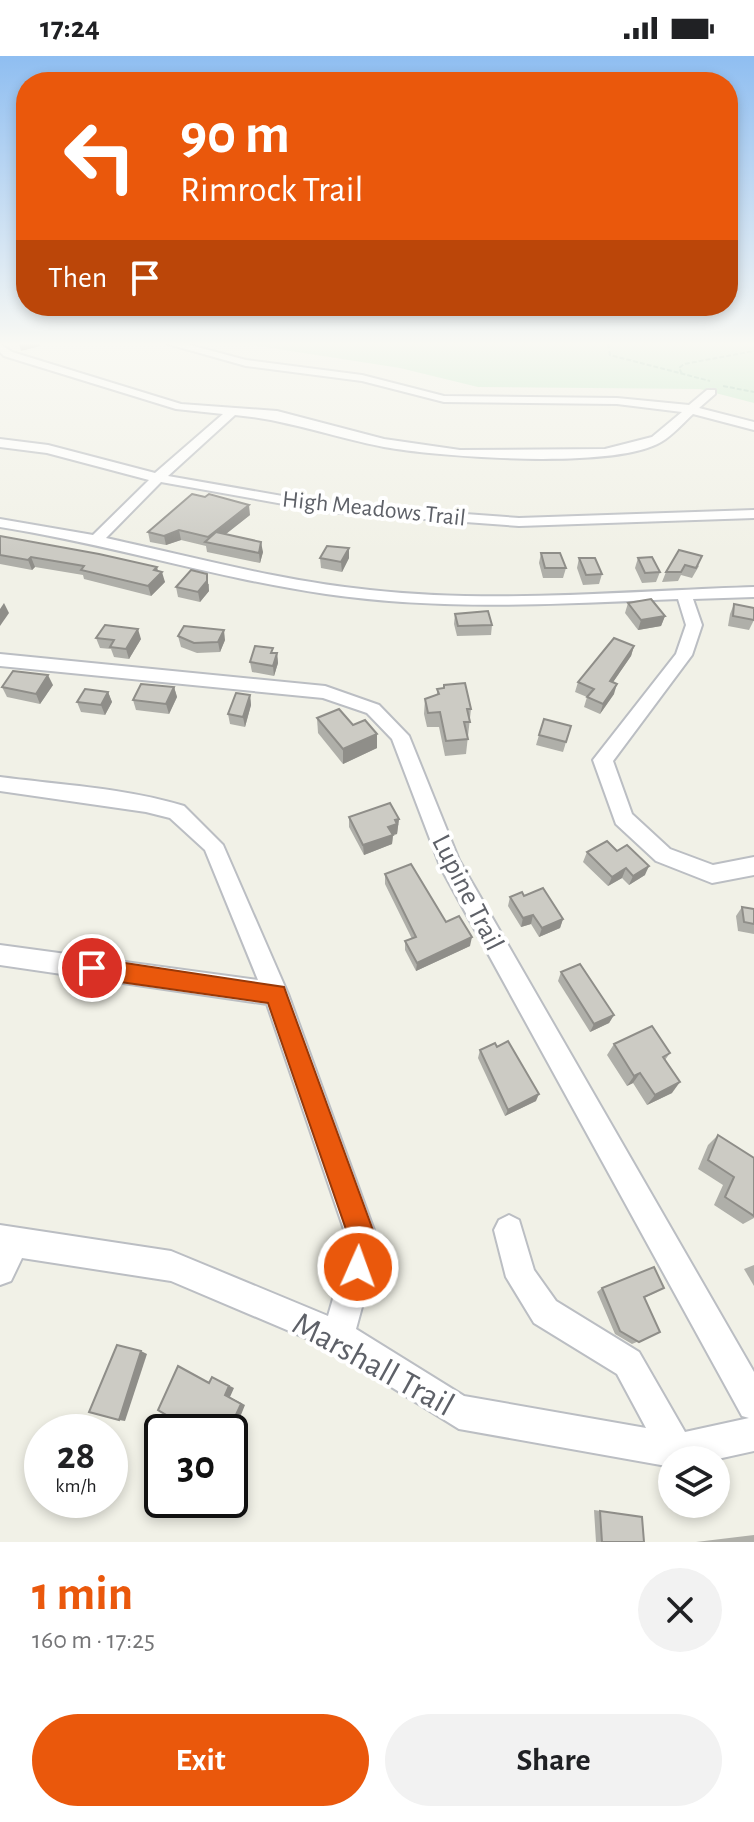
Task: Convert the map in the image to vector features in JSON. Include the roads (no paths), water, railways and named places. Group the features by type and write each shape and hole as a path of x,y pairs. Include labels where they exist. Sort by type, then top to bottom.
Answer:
{"street":[{"path":"94,542 158,478 231,413"},
{"path":"239,413 277,415 383,443 460,454 591,453 656,440 684,413"},
{"path":"706,413 754,426"},
{"name":"High Meadows Trail","path":"0,443 48,449 158,478 328,508 519,522 754,514"},
{"path":"0,523 296,584 371,595 469,600 754,592"},
{"path":"684,594 694,625 684,655 603,760 623,818 663,855 712,874 754,866"},
{"name":"Lupine Trail","path":"0,660 325,692 373,709 400,736 449,862 754,1404"},
{"path":"0,784 146,804 177,812 213,845 276,994 364,1244 338,1336"},
{"path":"0,955 276,994"},
{"path":"509,1230 521,1277 545,1312 628,1363 674,1446"},
{"name":"Marshall Trail","path":"5,1251 171,1266 338,1336 459,1412 658,1448"},
{"name":"Marshall Trail","path":"700,1446 754,1434"}]}
